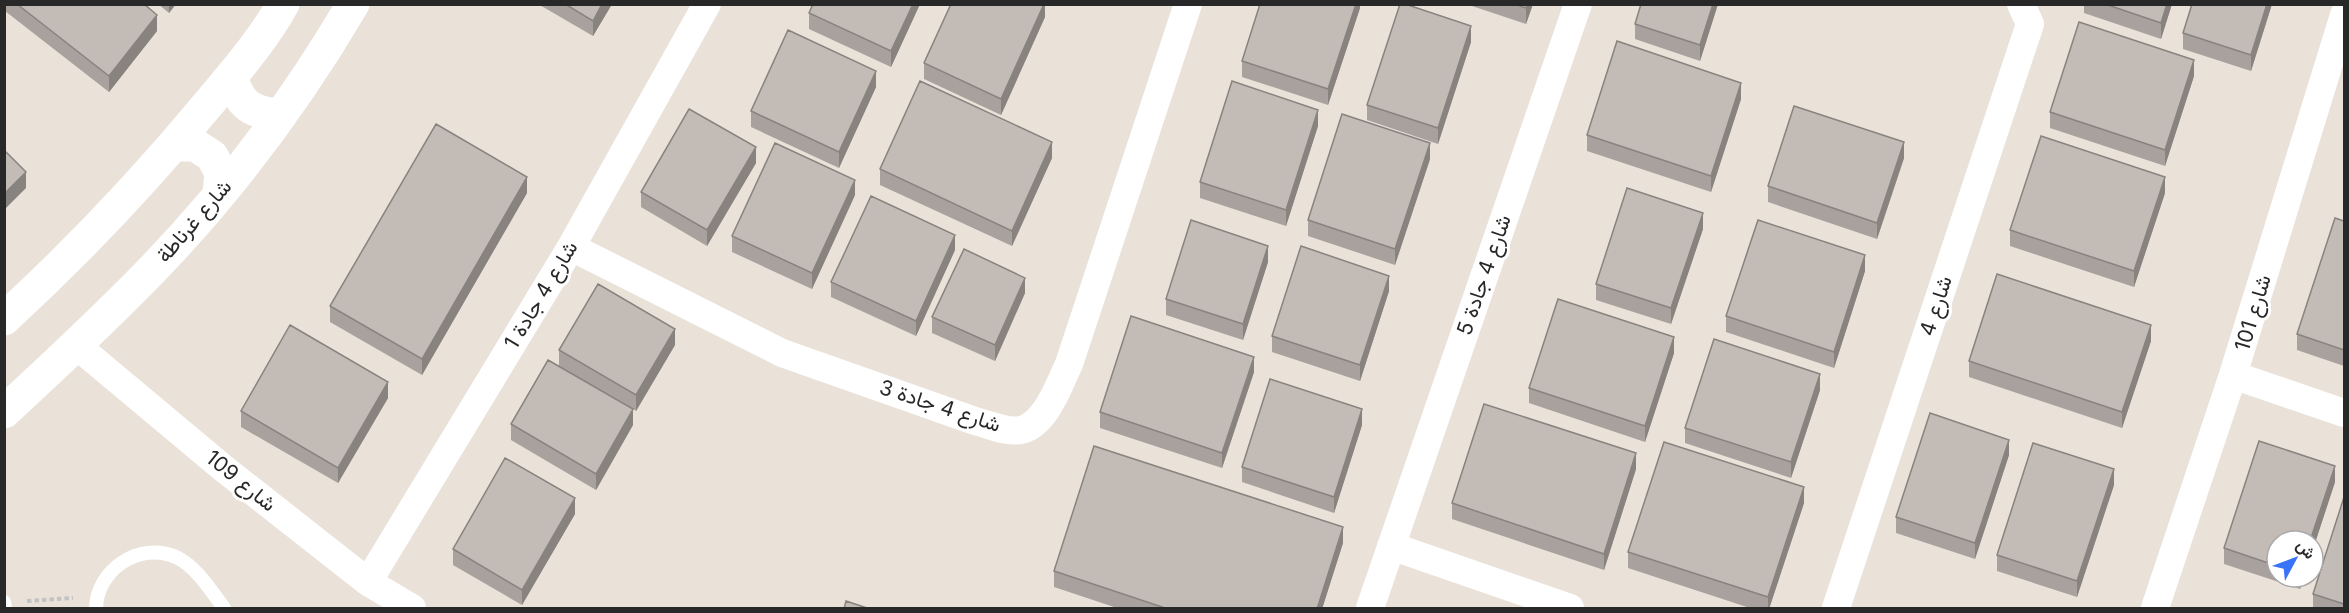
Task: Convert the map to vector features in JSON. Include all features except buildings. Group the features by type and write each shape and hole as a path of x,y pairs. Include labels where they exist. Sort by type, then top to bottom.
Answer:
{"street":[{"path":"4,319 50,276 174,145 231,77 283,4"},
{"name":"شارع غرناطة","path":"4,412 76,345 150,271 219,194 281,115 327,49 353,4"},
{"name":"شارع 4 جادة 1","path":"368,582 571,247 707,4"},
{"name":"شارع 4 جادة 3","path":"571,247 782,353 975,421 1001,428 1021,430 1039,418 1049,407 1069,364 1188,4"},
{"name":"شارع 4 جادة 5","path":"1370,609 1578,4"},
{"name":"شارع 4","path":"1836,609 2030,24 2020,4"},
{"name":"شارع 101","path":"2155,609 2234,375 2344,15"},
{"path":"231,77 236,93 248,106 263,114 281,115"},
{"path":"174,145 195,145 212,156 221,173 219,194"},
{"name":"شارع 109","path":"76,345 223,468 368,582 412,609"},
{"path":"2234,375 2344,412"},
{"path":"1391,546 1570,609"}],"lane":[{"path":"96,603 107,574 128,558 150,552 176,557 199,575 224,609"},
{"path":"5,602 5,609"}],"path":[{"path":"5,602 96,603"}]}
